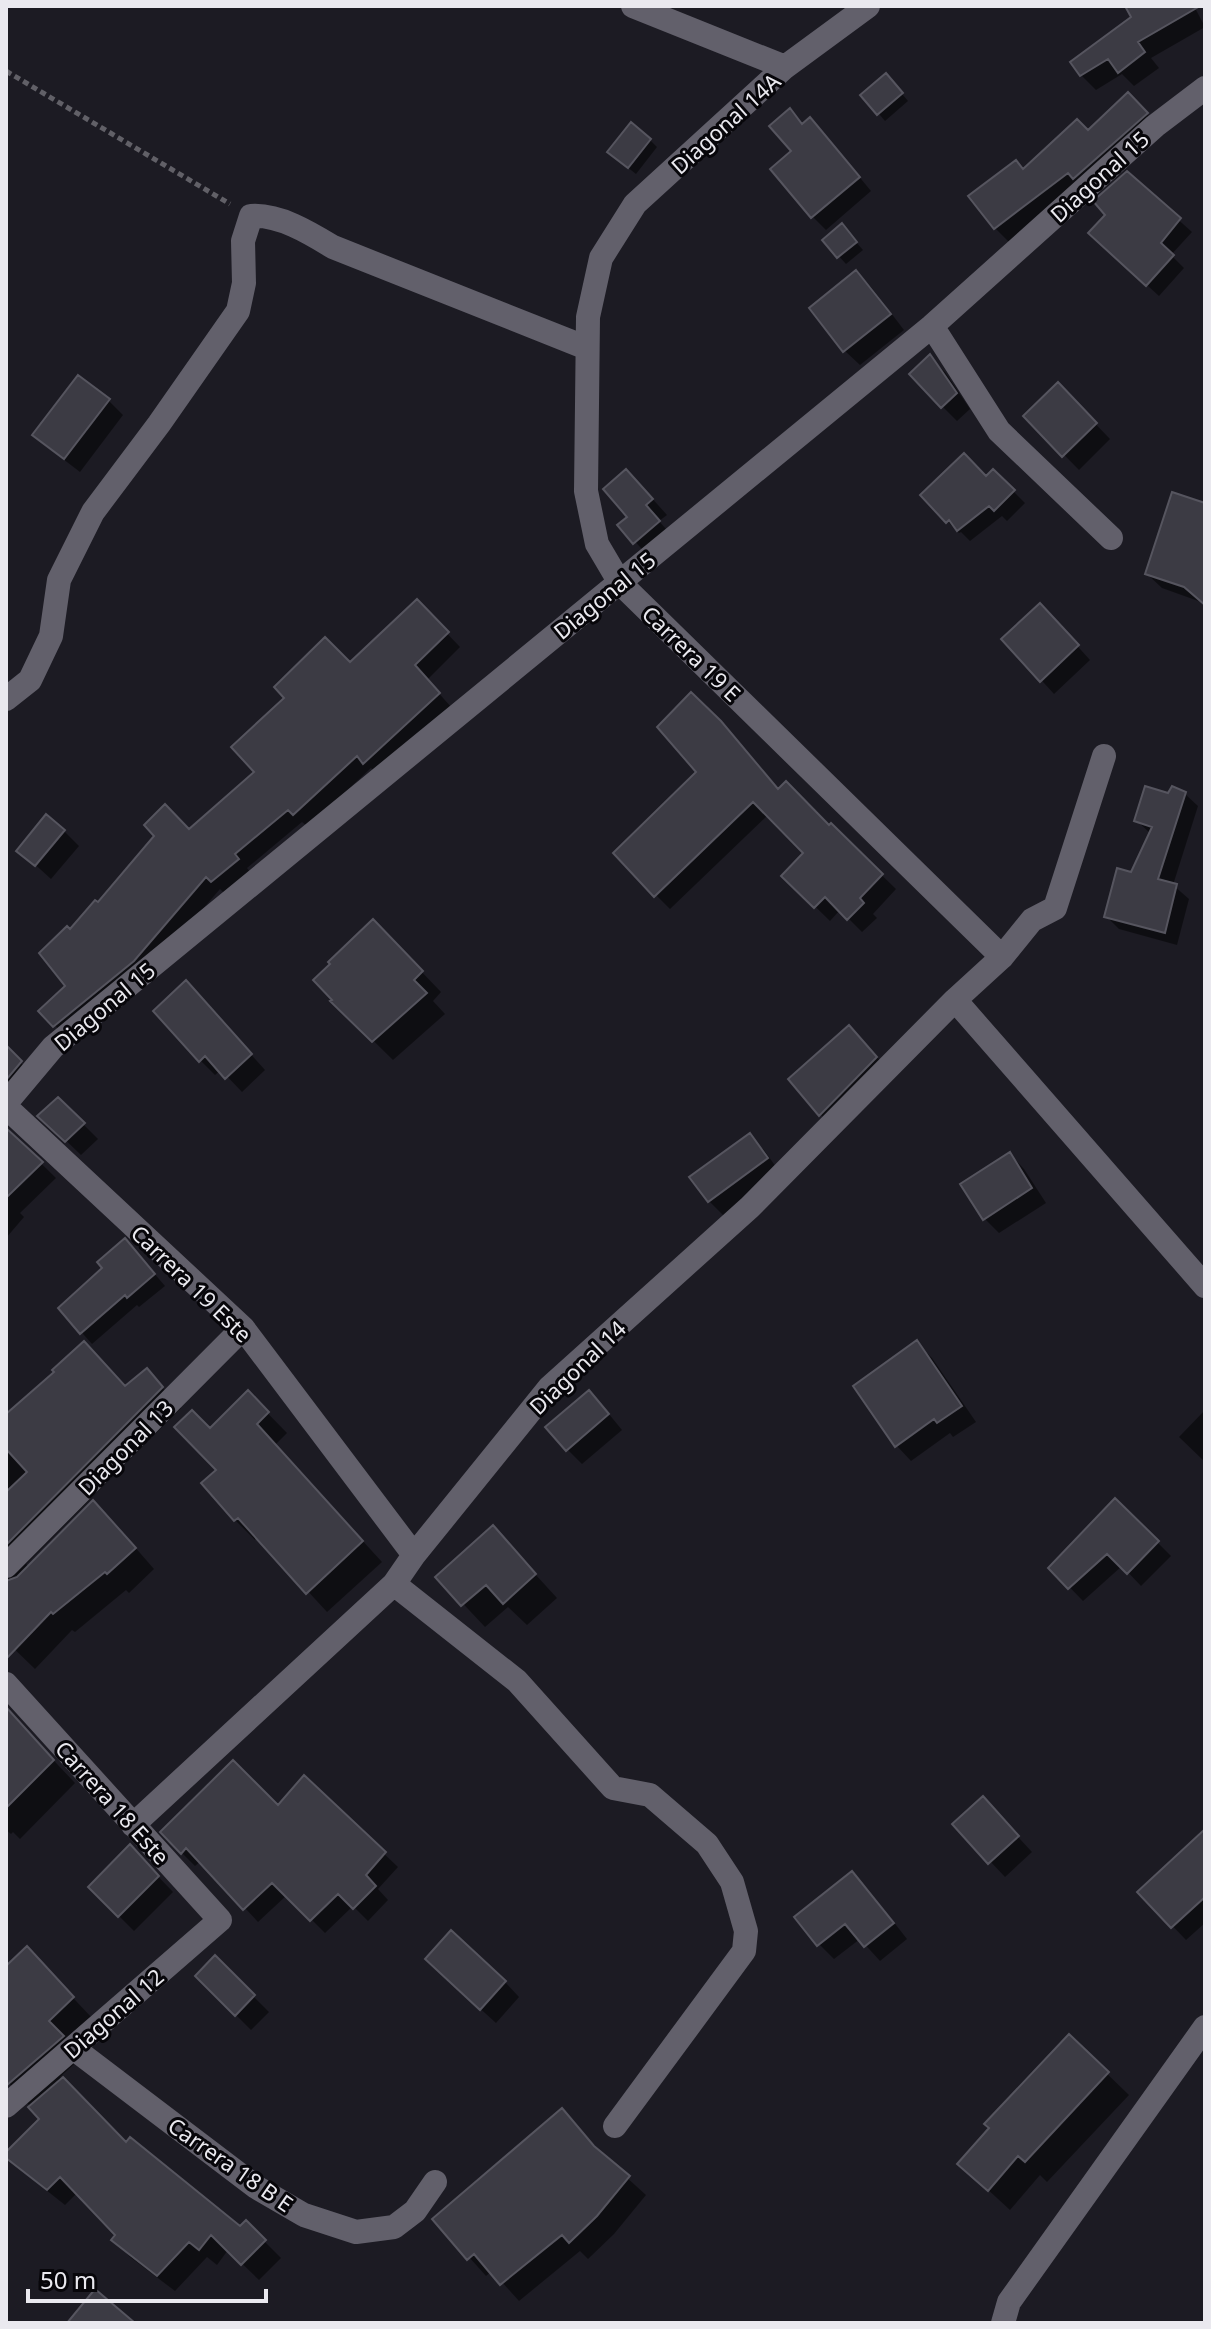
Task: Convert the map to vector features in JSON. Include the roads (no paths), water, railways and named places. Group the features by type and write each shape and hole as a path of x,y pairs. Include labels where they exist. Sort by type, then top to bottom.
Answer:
{"street":[{"path":"633,6 785,67"},
{"name":"Diagonal 14A","path":"601,258 635,204 785,67 868,6"},
{"name":"Diagonal 15","path":"6,1105 53,1047 932,326 1155,126 1205,88"},
{"path":"6,699 30,680 51,636 59,580 93,512 238,311 244,283 243,241 251,216 263,215 309,232 333,247 587,348"},
{"name":"Carrera 19 E","path":"601,258 588,317 587,348 586,491 597,544 620,583 1002,957"},
{"path":"932,326 999,431 1111,538"},
{"name":"Diagonal 14","path":"133,1825 394,1584 549,1388 750,1207 955,1000 1002,957 1032,920 1055,908 1104,756"},
{"path":"955,1000 1205,1286"},
{"name":"Carrera 19 Este","path":"6,1105 243,1328 414,1555"},
{"name":"Diagonal 13","path":"6,1566 243,1328"},
{"path":"394,1584 517,1681 613,1788 650,1795 707,1844 732,1882 746,1931 744,1951 615,2126"},
{"name":"Carrera 18 Este","path":"6,1684 220,1920"},
{"name":"Diagonal 12","path":"6,2106 220,1920"},
{"path":"1003,2323 1009,2302 1205,2027"},
{"name":"Carrera 18 B E","path":"73,2048 256,2187 304,2215 356,2232 394,2227 415,2211 435,2182"}]}
